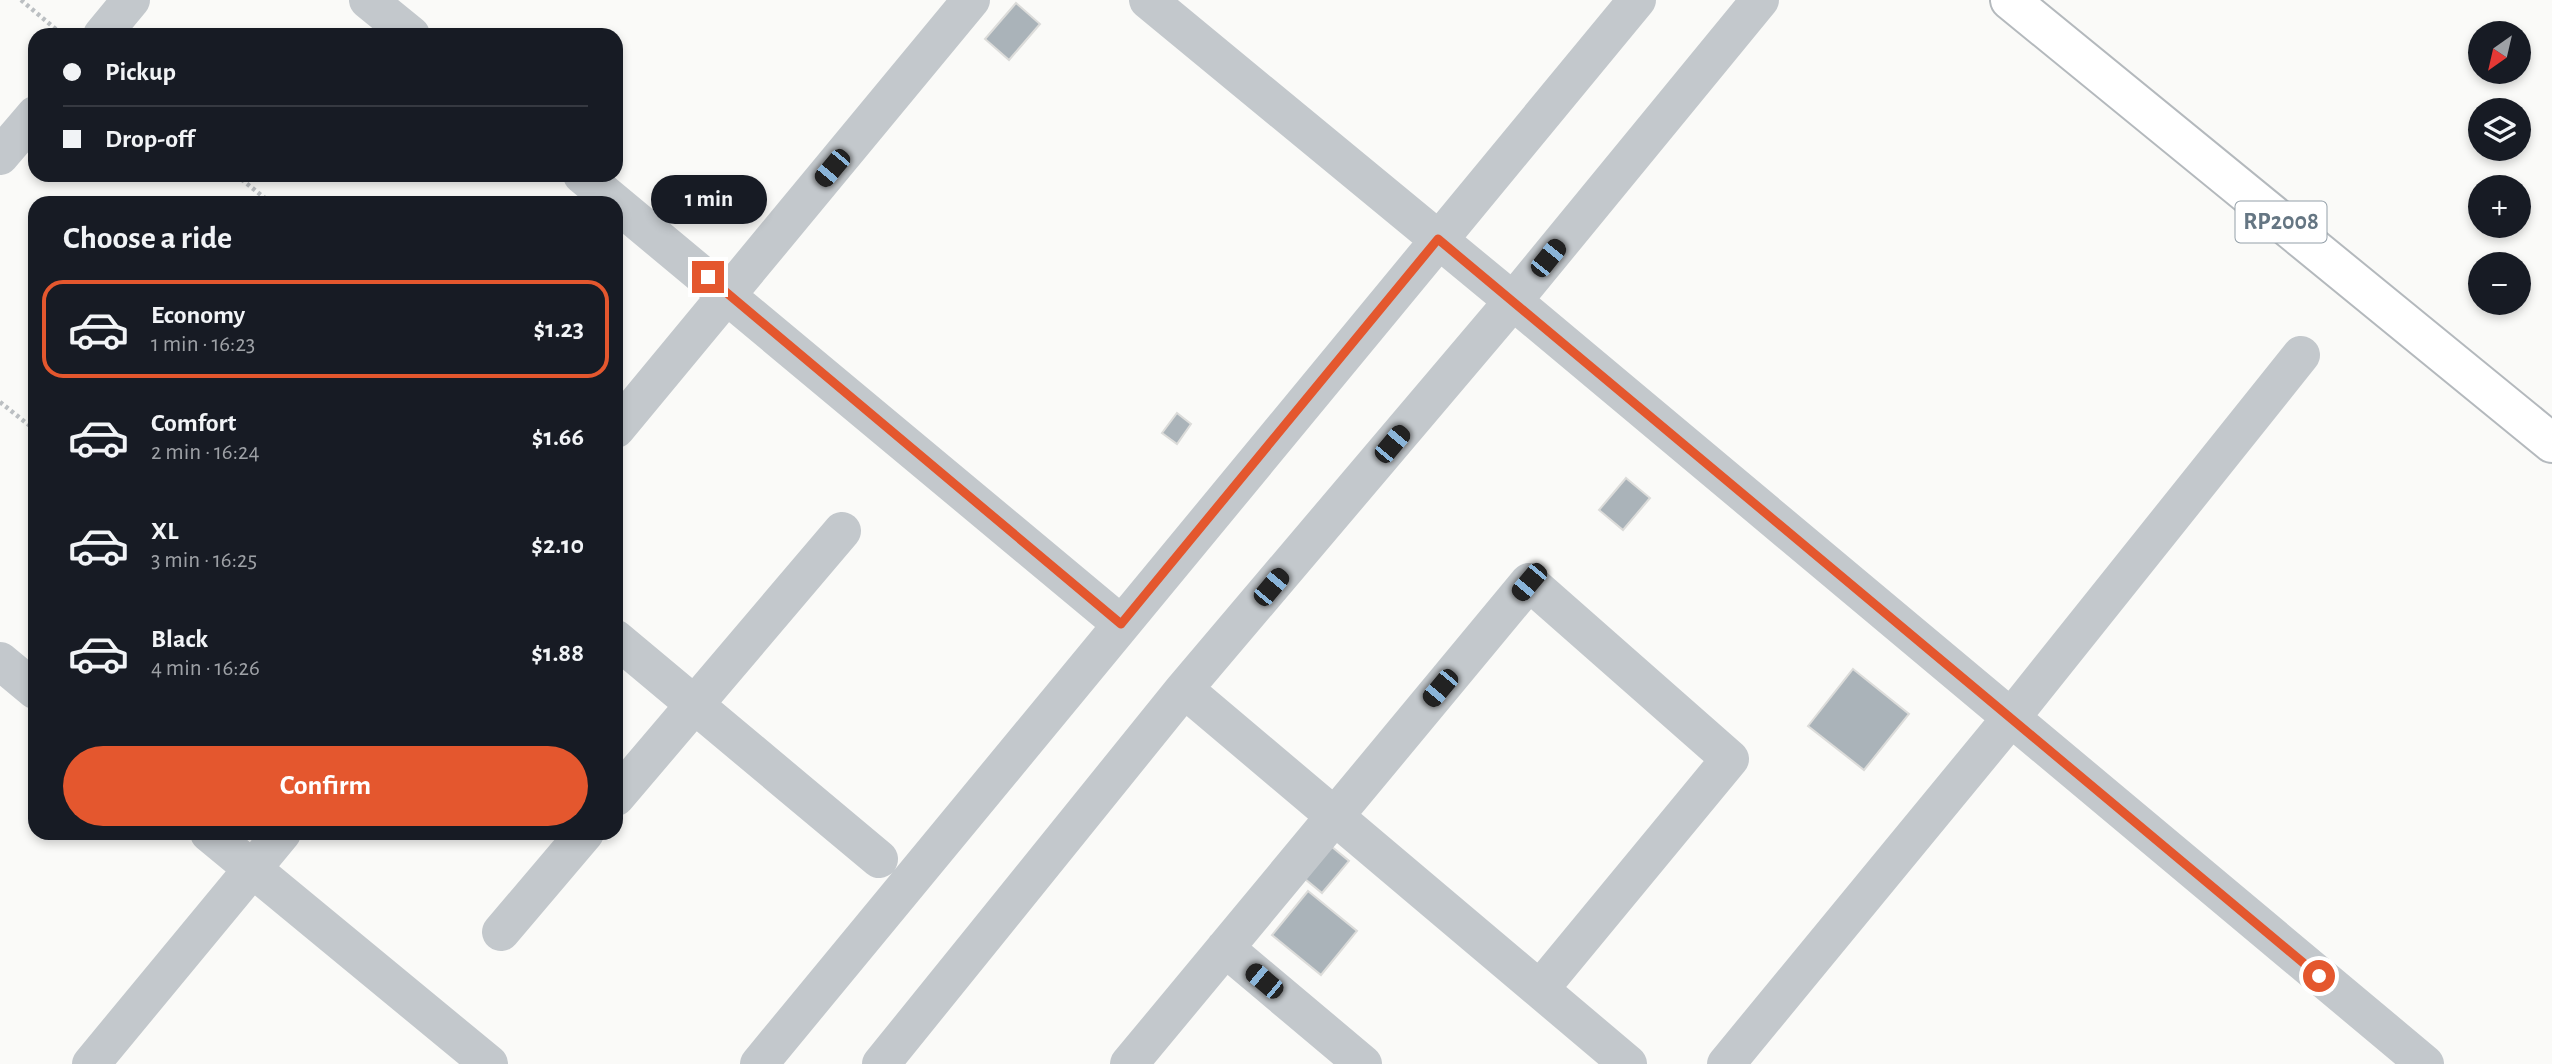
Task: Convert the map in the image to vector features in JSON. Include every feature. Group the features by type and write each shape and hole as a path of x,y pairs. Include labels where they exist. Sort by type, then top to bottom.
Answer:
{"highway":[{"name":"RP2008","path":"2010,0 2552,443"}],"street":[{"path":"108,28 131,0"},
{"path":"368,0 402,28"},
{"path":"623,421 971,0"},
{"path":"1148,0 1513,301 2425,1064"},
{"path":"759,1064 1637,0"},
{"path":"881,1064 1184,689 1513,301 1760,0"},
{"path":"0,156 28,123"},
{"path":"592,182 609,196"},
{"path":"623,208 1121,624"},
{"path":"1726,1064 2010,719 2301,355"},
{"path":"623,789 842,531"},
{"path":"1129,1064 1529,582 1730,759 1540,989"},
{"path":"623,645 879,859"},
{"path":"0,661 28,684"},
{"path":"1184,689 1628,1064"},
{"path":"218,840 489,1064"},
{"path":"91,1064 276,840"},
{"path":"501,932 579,840"},
{"path":"1225,948 1363,1064"}],"path":[{"path":"21,0 55,28"},
{"path":"245,182 262,196"},
{"path":"0,402 28,424"}],"building":[{"path":"1016,3 1040,24 1009,60 985,39"},
{"path":"1177,413 1191,424 1177,444 1162,433"},
{"path":"1626,478 1650,498 1623,530 1599,510"},
{"path":"1853,669 1909,714 1864,770 1808,726"},
{"path":"1326,842 1349,861 1322,893 1299,874"},
{"path":"1308,891 1357,931 1321,975 1272,935"}],"route":[{"path":"708,277 1121,624 1438,239 2319,976"}]}
